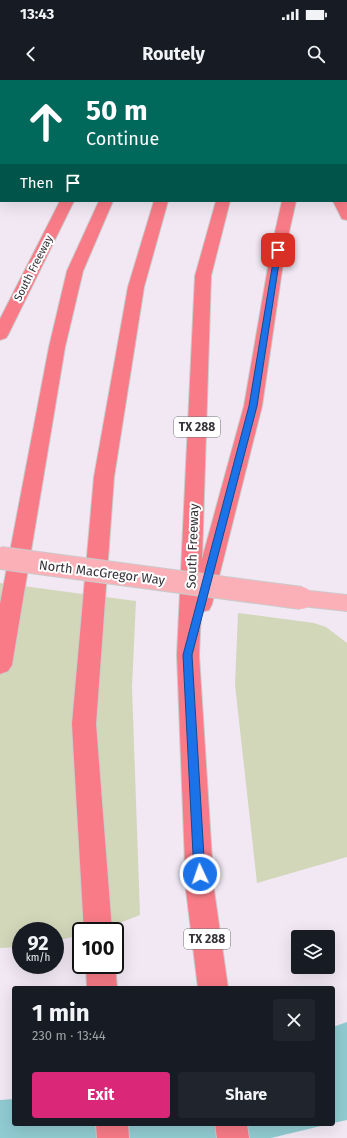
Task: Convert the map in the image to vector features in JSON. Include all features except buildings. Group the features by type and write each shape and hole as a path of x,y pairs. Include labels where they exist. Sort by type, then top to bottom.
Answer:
{"highway":[{"name":"South Freeway","path":"0,335 66,202"},
{"path":"0,664 57,347 74,270 106,202"},
{"path":"97,922 84,724 104,477 136,287 162,202"},
{"name":"South Freeway","path":"213,986 200,890 188,655 203,276 222,202"},
{"path":"188,655 253,406 278,250 289,202"},
{"path":"340,202 347,216"},
{"path":"101,974 102,986"},
{"path":"112,1126 113,1138"},
{"path":"231,1126 233,1138"}],"main road":[{"name":"North MacGregor Way","path":"0,558 347,603"}],"green space":[{"path":"0,583 136,601 132,687 140,915 122,922 72,922 72,937 64,939 64,922 12,922 12,947 0,948"},
{"path":"238,613 314,623 326,627 347,643 347,857 257,883 235,685"}],"water":[{"path":"347,1022 347,1120 335,1123 335,1026"},
{"path":"12,1099 12,1126 321,1126 271,1138 0,1138 0,1100"}],"route":[{"path":"200,874 188,655 253,406 278,250"}]}
